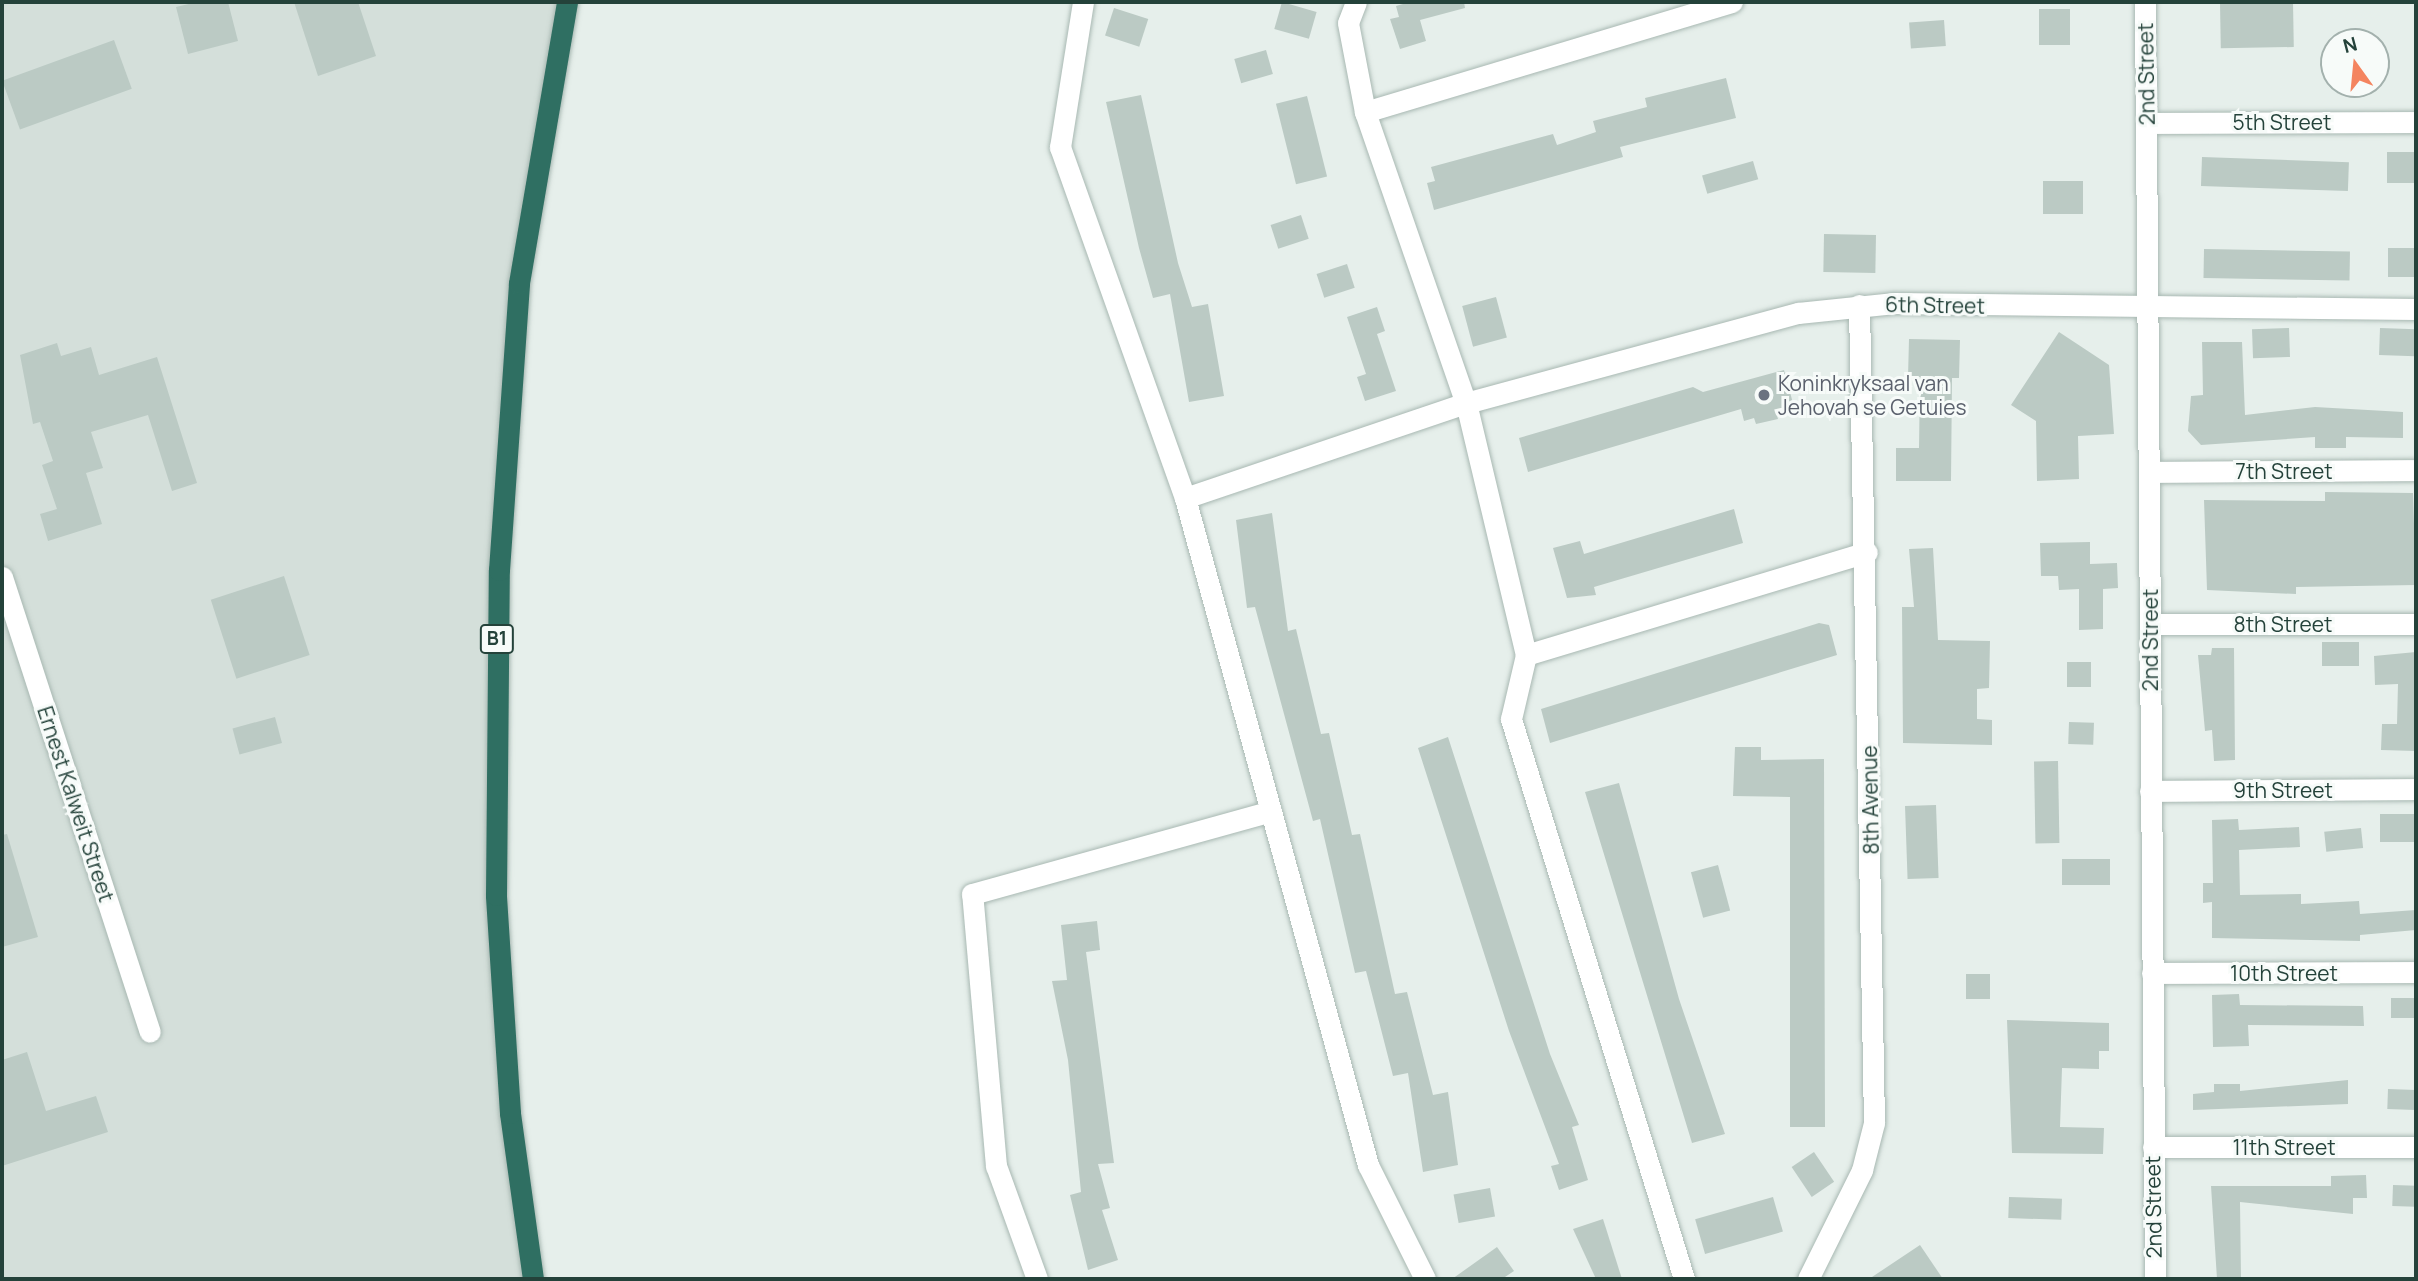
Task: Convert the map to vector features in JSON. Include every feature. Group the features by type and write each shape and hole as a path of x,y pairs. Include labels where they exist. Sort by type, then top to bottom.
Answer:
{"highway":[{"name":"B1","path":"533,1279 510,1113 496,895 499,570 519,283 567,2"}],"street":[{"path":"1083,2 1060,147 1185,498 1368,1164 1424,1279"},
{"path":"1356,2 1348,23 1365,112 1466,403 1526,655 1511,719 1684,1279"},
{"path":"1365,112 1732,2"},
{"name":"2nd Street","path":"2145,2 2151,311 2150,791 2154,1279"},
{"name":"5th Street","path":"2147,123 2416,122"},
{"name":"6th Street","path":"1185,498 1466,403 1798,313 1859,305 2151,311 2416,309"},
{"name":"8th Avenue","path":"1808,1279 1862,1170 1874,1123 1867,552 1859,305"},
{"name":"7th Street","path":"2151,472 2416,470"},
{"path":"1526,655 1867,552"},
{"name":"Ernest Kalweit Street","path":"2,577 150,1032"},
{"name":"8th Street","path":"2150,624 2416,624"},
{"name":"9th Street","path":"2150,791 2416,789"},
{"path":"1037,1279 996,1166 972,894 1271,811"},
{"name":"10th Street","path":"2152,973 2416,972"},
{"name":"11th Street","path":"2152,1147 2416,1147"}],"shaded area":[{"path":"2,2 567,2 519,283 496,895 533,1279 2,1279"}],"building":[{"path":"197,2 228,2 238,41 188,54 176,7"},
{"path":"294,2 358,2 376,56 318,76"},
{"path":"1282,2 1317,12 1309,39 1274,29"},
{"path":"1410,2 1464,2 1465,8 1420,20 1426,41 1400,49 1390,19 1399,17 1396,6"},
{"path":"2293,2 2294,47 2221,48 2220,3"},
{"path":"1114,8 1148,19 1139,47 1105,36"},
{"path":"2039,9 2070,9 2070,45 2039,45"},
{"path":"1944,20 1946,46 1911,48 1909,22"},
{"path":"114,40 132,89 20,130 2,81"},
{"path":"1266,50 1273,74 1241,83 1234,59"},
{"path":"1726,78 1736,118 1620,147 1623,157 1434,210 1427,183 1435,181 1431,167 1553,134 1557,145 1596,132 1593,121 1647,107 1645,98"},
{"path":"1141,95 1178,263 1192,307 1208,304 1224,396 1189,402 1170,294 1153,298 1139,248 1106,102"},
{"path":"1307,96 1327,177 1296,184 1276,104"},
{"path":"2387,152 2416,152 2416,183 2387,183"},
{"path":"2202,157 2349,162 2348,191 2201,186"},
{"path":"1753,161 1758,179 1707,194 1702,176"},
{"path":"2043,181 2083,181 2083,214 2043,214"},
{"path":"1301,215 1309,239 1278,249 1271,225"},
{"path":"1824,234 1876,235 1875,273 1823,272"},
{"path":"2388,248 2416,248 2416,277 2388,277"},
{"path":"2204,249 2350,252 2349,281 2203,278"},
{"path":"1347,264 1355,288 1324,298 1317,274"},
{"path":"1496,297 1507,338 1473,347 1462,306"},
{"path":"1377,307 1385,331 1377,334 1396,391 1365,401 1357,377 1366,374 1347,317"},
{"path":"2289,328 2290,357 2253,358 2252,329"},
{"path":"2380,328 2416,329 2415,356 2379,355"},
{"path":"2059,332 2109,365 2114,434 2078,436 2079,479 2037,481 2036,421 2011,405"},
{"path":"1909,339 1960,340 1959,378 1952,378 1951,481 1896,481 1896,448 1919,448 1920,377 1908,377"},
{"path":"2202,342 2242,342 2245,415 2315,407 2403,412 2403,438 2346,437 2346,448 2315,448 2315,437 2201,445 2188,431 2191,396 2203,395"},
{"path":"57,343 61,356 91,347 99,375 157,357 197,483 172,491 148,415 91,432 103,468 86,473 102,524 48,541 40,514 57,509 42,465 53,461 40,422 33,424 20,355"},
{"path":"1784,370 1794,407 1776,412 1778,419 1756,424 1754,418 1744,421 1741,409 1528,472 1519,438 1693,387 1703,392"},
{"path":"2325,492 2413,493 2416,585 2296,587 2296,594 2207,590 2204,500 2325,501"},
{"path":"1734,509 1743,543 1594,587 1596,595 1567,598 1553,548 1580,541 1584,554"},
{"path":"1272,513 1288,631 1296,629 1321,734 1329,733 1352,835 1360,834 1395,994 1407,992 1433,1095 1448,1092 1458,1165 1423,1172 1408,1073 1393,1076 1366,971 1355,973 1320,819 1313,821 1255,607 1247,608 1236,520"},
{"path":"2090,542 2090,564 2117,563 2118,588 2103,589 2103,629 2079,630 2079,589 2059,590 2058,576 2041,576 2040,543"},
{"path":"1933,548 1938,640 1990,641 1989,688 1977,689 1977,719 1992,720 1992,745 1903,743 1902,607 1914,607 1909,549"},
{"path":"284,576 310,655 236,679 211,600"},
{"path":"1819,623 1829,625 1837,655 1550,743 1541,709"},
{"path":"2322,642 2359,642 2359,666 2322,666"},
{"path":"2212,648 2234,648 2235,760 2214,761 2212,730 2205,731 2198,655 2211,655"},
{"path":"2416,652 2416,751 2381,750 2382,724 2397,724 2398,684 2375,685 2374,656"},
{"path":"2067,662 2091,662 2091,687 2067,687"},
{"path":"275,717 282,743 239,754 232,728"},
{"path":"2069,722 2094,723 2093,745 2068,744"},
{"path":"1448,737 1550,1054 1579,1125 1572,1127 1588,1180 1559,1190 1551,1166 1559,1164 1509,1031 1418,748"},
{"path":"1735,747 1761,747 1761,760 1824,759 1825,1127 1790,1127 1790,797 1733,796"},
{"path":"2034,761 2058,761 2059,843 2035,843"},
{"path":"1619,783 1679,999 1725,1134 1692,1143 1585,792"},
{"path":"1936,805 1939,878 1908,879 1905,806"},
{"path":"2380,814 2416,814 2416,842 2380,842"},
{"path":"2238,819 2239,830 2299,827 2300,847 2239,850 2240,895 2301,894 2301,904 2359,901 2360,914 2416,910 2416,930 2360,935 2360,941 2212,938 2212,902 2203,903 2203,883 2213,883 2212,820"},
{"path":"2361,828 2363,848 2326,852 2324,832"},
{"path":"7,834 38,937 2,947 2,835"},
{"path":"2062,859 2110,859 2110,885 2062,885"},
{"path":"1718,865 1730,910 1703,918 1691,872"},
{"path":"1097,921 1100,950 1086,952 1114,1163 1098,1164 1110,1208 1102,1210 1118,1260 1088,1270 1070,1195 1081,1192 1068,1060 1052,981 1067,980 1061,925"},
{"path":"1966,974 1990,974 1990,999 1966,999"},
{"path":"2239,994 2240,1005 2363,1006 2364,1026 2248,1025 2249,1046 2213,1047 2212,995"},
{"path":"2391,998 2416,998 2416,1018 2391,1018"},
{"path":"2007,1020 2109,1023 2109,1051 2099,1051 2099,1069 2062,1068 2060,1127 2104,1128 2103,1154 2012,1153"},
{"path":"27,1052 46,1111 96,1096 108,1132 2,1166 2,1060"},
{"path":"2348,1080 2348,1104 2193,1110 2193,1094 2214,1092 2214,1084 2240,1084 2240,1091"},
{"path":"2388,1089 2416,1090 2415,1110 2387,1109"},
{"path":"1814,1152 1834,1182 1812,1197 1792,1167"},
{"path":"2366,1175 2367,1198 2353,1198 2353,1214 2240,1202 2241,1279 2217,1279 2211,1186 2331,1186 2331,1176"},
{"path":"2393,1185 2416,1186 2415,1207 2392,1206"},
{"path":"1490,1188 1495,1217 1459,1223 1454,1194"},
{"path":"1773,1197 1783,1232 1705,1254 1695,1219"},
{"path":"2009,1197 2062,1199 2061,1220 2008,1218"},
{"path":"1603,1219 1622,1279 1596,1279 1573,1229"},
{"path":"1920,1245 1943,1279 1869,1279"},
{"path":"1497,1247 1514,1271 1502,1279 1452,1279"}],"place":[{"name":"Koninkryksaal van Jehovah se Getuies","path":"1764,395"}]}
